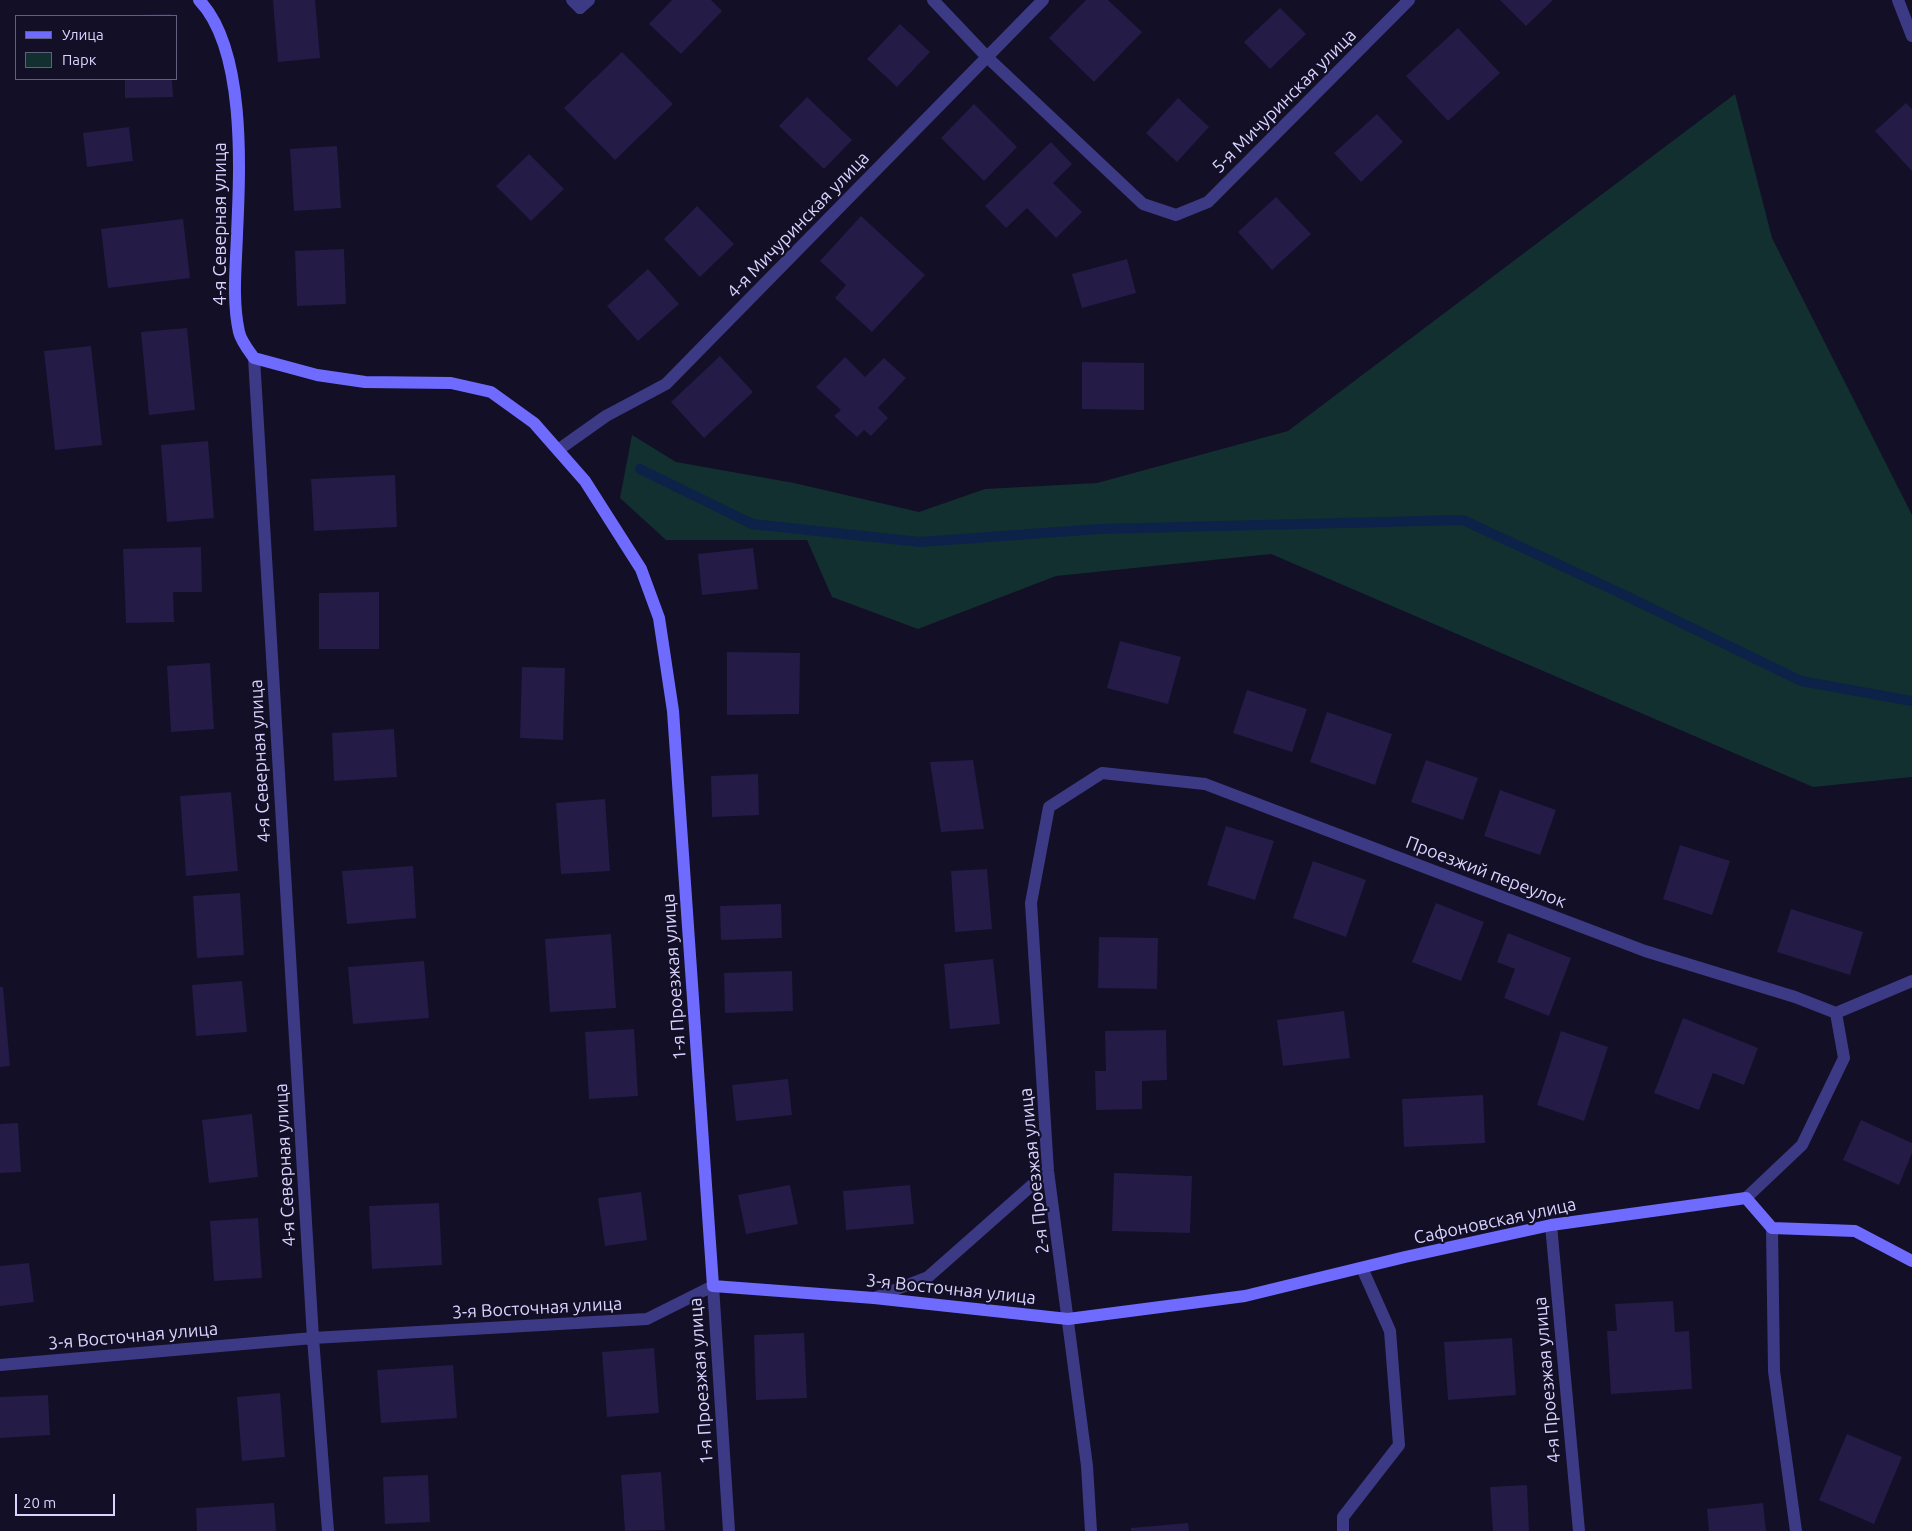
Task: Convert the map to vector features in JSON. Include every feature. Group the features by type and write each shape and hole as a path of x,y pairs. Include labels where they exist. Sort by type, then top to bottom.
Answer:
{"street":[{"name":"4-я Северная улица","path":"199,0 207,8 219,28 227,53 235,92 240,179 234,290 239,334 254,358 312,1338 328,1531"},
{"path":"933,0 987,57"},
{"name":"4-я Мичуринская улица","path":"558,450 606,416 666,384 1043,0"},
{"name":"5-я Мичуринская улица","path":"987,57 1143,204 1176,215 1208,202 1409,0"},
{"path":"1898,0 1912,36"},
{"name":"1-я Проезжая улица","path":"254,358 326,376 365,382 451,383 491,392 534,423 585,481 641,569 659,618 673,711 729,1531"},
{"name":"Проезжий переулок","path":"1049,807 1102,773 1205,784 1645,952 1796,997 1836,1014"},
{"name":"2-я Проезжая улица","path":"1049,807 1031,903 1048,1171 1087,1466 1092,1531"},
{"path":"1796,1531 1774,1371 1772,1228 1746,1198 1802,1145 1844,1058 1836,1014 1912,982"},
{"path":"874,1298 928,1277 1048,1171"},
{"name":"Сафоновская улица","path":"1068,1319 1245,1296 1551,1225 1746,1198"},
{"name":"4-я Проезжая улица","path":"1551,1225 1579,1531"},
{"path":"1772,1228 1855,1231 1912,1261"},
{"path":"1343,1531 1343,1517 1399,1445 1390,1331 1362,1268"},
{"name":"3-я Восточная улица","path":"0,1365 312,1338 647,1319 713,1286 874,1298 1068,1319"}],"green space":[{"path":"1735,94 1772,238 1912,515 1912,777 1813,787 1271,554 1056,576 918,629 832,597 807,540 666,540 620,498 632,435 676,462 794,483 919,512 985,489 1097,483 1288,431"}],"building":[{"path":"273,0 315,0 320,58 278,62"},
{"path":"672,0 711,0 722,11 681,54 649,24"},
{"path":"1086,0 1108,0 1142,32 1094,82 1049,38"},
{"path":"1500,0 1553,0 1526,26"},
{"path":"1280,8 1306,34 1270,69 1244,42"},
{"path":"171,14 171,15 136,15"},
{"path":"900,24 930,52 897,87 867,59"},
{"path":"1458,28 1500,73 1448,121 1406,76"},
{"path":"622,52 673,104 615,160 564,108"},
{"path":"125,80 172,80 173,97 125,98"},
{"path":"807,97 852,140 824,169 779,126"},
{"path":"1178,98 1209,127 1177,162 1146,133"},
{"path":"1906,103 1912,109 1912,171 1875,131"},
{"path":"974,104 1017,147 984,181 941,138"},
{"path":"1377,114 1403,142 1361,182 1334,153"},
{"path":"129,127 133,161 87,167 83,133"},
{"path":"1051,142 1072,164 1053,183 1082,212 1056,238 1027,208 1006,228 985,206"},
{"path":"337,146 341,208 294,211 290,149"},
{"path":"529,154 564,189 531,221 496,186"},
{"path":"1276,197 1311,234 1272,270 1238,232"},
{"path":"697,206 734,244 700,277 664,239"},
{"path":"861,216 925,275 872,332 835,298 846,285 820,261"},
{"path":"183,219 190,278 108,288 101,229"},
{"path":"344,249 346,304 297,306 295,251"},
{"path":"1127,259 1136,293 1082,308 1072,274"},
{"path":"648,269 679,304 638,341 607,306"},
{"path":"187,328 195,410 149,415 141,332"},
{"path":"91,346 102,445 55,450 44,351"},
{"path":"720,356 753,392 704,438 671,402"},
{"path":"845,357 865,377 884,358 906,378 878,408 888,418 871,436 864,430 857,437 834,416 841,410 816,387"},
{"path":"1082,362 1144,363 1144,410 1082,409"},
{"path":"208,441 214,518 167,522 161,445"},
{"path":"395,475 397,527 314,531 311,479"},
{"path":"201,547 202,592 173,592 174,622 126,623 123,549"},
{"path":"753,548 758,589 702,595 698,554"},
{"path":"379,592 379,649 319,649 319,593"},
{"path":"1120,641 1181,657 1168,704 1107,688"},
{"path":"727,652 800,653 799,714 727,715"},
{"path":"210,663 214,729 171,732 167,666"},
{"path":"522,667 565,668 563,740 520,738"},
{"path":"1247,690 1307,709 1292,752 1233,733"},
{"path":"1327,712 1392,734 1375,785 1310,762"},
{"path":"394,729 397,777 334,781 332,733"},
{"path":"973,760 984,829 941,832 930,762"},
{"path":"1426,760 1478,778 1463,820 1411,802"},
{"path":"758,774 759,815 712,817 711,776"},
{"path":"1500,790 1556,810 1540,855 1484,836"},
{"path":"231,792 238,871 186,876 180,796"},
{"path":"605,799 610,871 561,874 556,803"},
{"path":"1226,826 1274,841 1255,900 1207,885"},
{"path":"1680,845 1730,861 1712,915 1663,899"},
{"path":"1313,861 1366,880 1346,937 1293,918"},
{"path":"413,866 416,918 347,924 342,871"},
{"path":"987,869 992,929 955,932 951,871"},
{"path":"240,893 244,955 197,958 193,896"},
{"path":"1436,903 1484,922 1461,981 1412,962"},
{"path":"781,904 782,938 721,940 720,906"},
{"path":"1791,909 1863,932 1850,975 1777,952"},
{"path":"1508,933 1571,958 1549,1016 1504,998 1515,969 1497,962"},
{"path":"611,934 616,1008 550,1012 545,939"},
{"path":"1099,937 1158,938 1157,989 1098,988"},
{"path":"993,959 1000,1024 950,1029 944,964"},
{"path":"424,961 429,1018 353,1024 348,967"},
{"path":"792,971 793,1011 725,1013 724,973"},
{"path":"242,981 247,1032 196,1036 192,985"},
{"path":"0,987 3,987 10,1066 0,1067"},
{"path":"1344,1011 1350,1058 1283,1066 1277,1020"},
{"path":"1683,1018 1758,1048 1744,1085 1713,1073 1699,1110 1654,1093"},
{"path":"634,1029 638,1096 589,1099 585,1032"},
{"path":"1166,1030 1167,1080 1142,1081 1142,1109 1096,1110 1095,1071 1106,1071 1105,1031"},
{"path":"1561,1031 1608,1047 1584,1121 1537,1105"},
{"path":"788,1079 792,1115 736,1121 732,1085"},
{"path":"1483,1095 1485,1143 1404,1147 1402,1099"},
{"path":"252,1114 258,1177 209,1183 202,1120"},
{"path":"1861,1120 1912,1143 1912,1153 1899,1185 1843,1160"},
{"path":"18,1123 21,1172 0,1173 0,1124"},
{"path":"1114,1173 1192,1176 1190,1233 1112,1231"},
{"path":"790,1185 798,1224 746,1234 738,1195"},
{"path":"910,1185 914,1224 846,1230 843,1191"},
{"path":"641,1192 647,1240 605,1246 598,1198"},
{"path":"439,1203 442,1265 372,1269 369,1206"},
{"path":"258,1218 262,1278 214,1281 210,1221"},
{"path":"29,1263 34,1302 0,1306 0,1266"},
{"path":"1673,1301 1675,1332 1689,1331 1692,1389 1611,1394 1607,1331 1617,1331 1615,1304"},
{"path":"804,1333 807,1398 756,1400 754,1335"},
{"path":"1512,1338 1516,1395 1448,1400 1444,1342"},
{"path":"654,1348 659,1413 607,1417 602,1352"},
{"path":"453,1365 457,1418 381,1423 377,1370"},
{"path":"280,1393 285,1457 242,1461 237,1397"},
{"path":"48,1395 50,1435 0,1438 0,1397"},
{"path":"1847,1434 1902,1457 1874,1524 1819,1500"},
{"path":"661,1472 665,1530 625,1531 621,1475"},
{"path":"428,1475 430,1522 385,1524 383,1477"},
{"path":"1527,1485 1529,1531 1493,1531 1490,1487"},
{"path":"274,1503 276,1531 197,1531 196,1508"},
{"path":"1763,1503 1766,1531 1709,1531 1707,1509"},
{"path":"1188,1523 1189,1531 1131,1531 1131,1528"}],"waterway":[{"path":"640,469 752,524 920,542 1099,529 1463,520 1620,593 1801,681 1912,701"}]}
